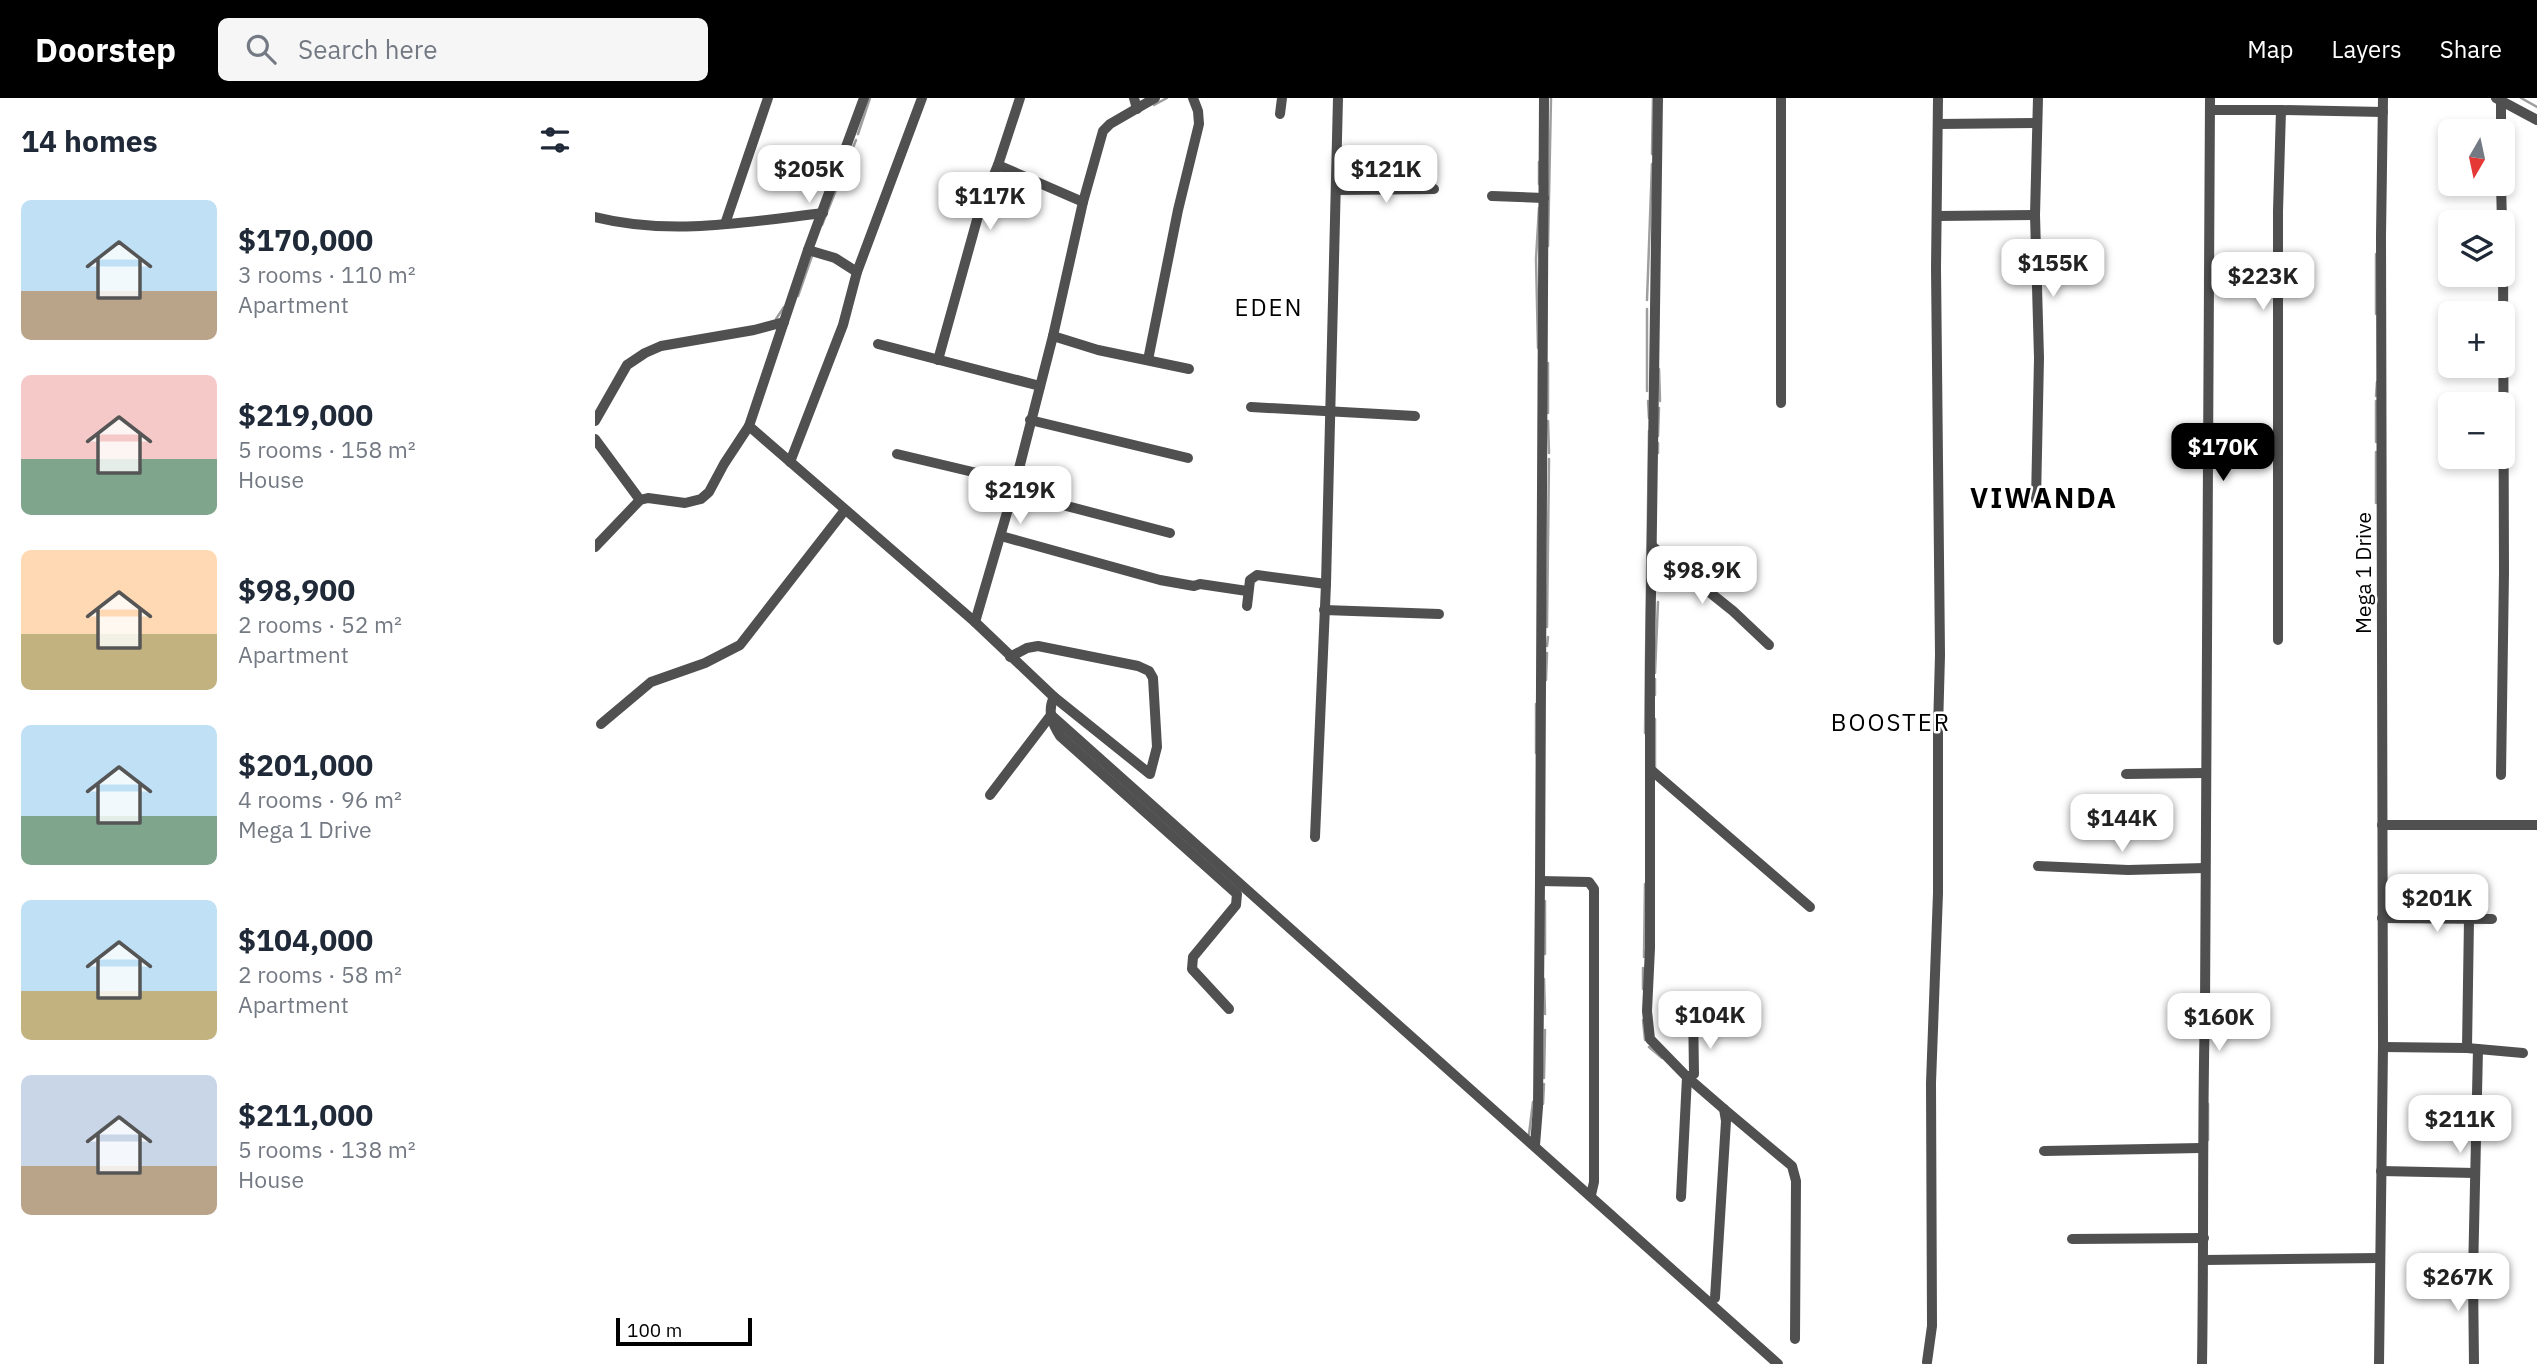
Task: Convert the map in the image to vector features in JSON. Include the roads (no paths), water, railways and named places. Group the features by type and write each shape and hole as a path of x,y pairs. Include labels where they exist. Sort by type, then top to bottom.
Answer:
{"street":[{"path":"725,224 768,98"},
{"path":"595,547 641,500 648,498 685,503 701,499 709,492 749,426 864,98"},
{"path":"790,462 843,325 857,272 922,98"},
{"path":"939,359 981,209 1020,98"},
{"path":"975,622 1002,536 1053,336 1083,202 1103,131 1135,103 1155,98"},
{"path":"1148,360 1178,209 1199,124 1193,98"},
{"path":"1280,114 1282,98"},
{"path":"1315,837 1326,584 1329,411 1338,190 1338,98"},
{"path":"1535,1145 1538,1107 1540,880 1544,98"},
{"path":"1658,98 1648,1031 1650,1038 1687,1077 1792,1166 1796,1181 1795,1339"},
{"path":"1781,98 1781,403"},
{"path":"1927,1362 1932,1325 1931,1083 1938,893 1938,98"},
{"path":"2036,500 2039,358 2035,215 2038,98"},
{"path":"2202,1364 2204,1238 2201,1148 2210,98"},
{"name":"Mega 1 Drive","path":"2379,1364 2383,1047 2383,98"},
{"path":"2499,99 2537,120"},
{"path":"2499,99 2500,119"},
{"path":"2210,110 2383,112"},
{"path":"2278,640 2278,211 2281,110"},
{"path":"1938,124 2038,123"},
{"path":"998,165 1083,202"},
{"path":"1338,190 1434,189"},
{"path":"1492,196 1544,198"},
{"path":"595,216 622,224 649,227 725,224 823,213"},
{"path":"1938,216 2035,215"},
{"path":"809,250 835,258 857,272"},
{"path":"2501,775 2504,572 2503,287"},
{"path":"595,421 627,365 645,354 661,346 784,322"},
{"path":"1053,336 1098,350 1189,369"},
{"path":"878,344 1040,386"},
{"path":"1251,407 1415,416"},
{"path":"1030,420 1188,458"},
{"path":"749,426 975,622 1010,657 1055,697 1150,774 1157,747 1153,678 1149,671 1138,666 1038,646 1027,648 1010,657"},
{"path":"595,439 641,500"},
{"path":"897,454 1170,533"},
{"path":"601,724 651,682 705,663 740,645 845,510"},
{"path":"1002,536 1160,580 1247,591"},
{"path":"1653,547 1733,611 1769,645"},
{"path":"1247,606 1250,580 1257,575 1326,584"},
{"path":"1324,610 1439,614"},
{"path":"1055,697 1050,706 1051,715 1060,736 1237,894 1236,905 1193,957 1192,964 1192,969 1229,1009"},
{"path":"990,795 1051,715"},
{"path":"1051,715 1778,1364"},
{"path":"1650,769 1770,869 1810,907"},
{"path":"2126,774 2205,773"},
{"path":"2382,825 2537,825"},
{"path":"2038,866 2128,870 2205,868"},
{"path":"1540,880 1579,884 1589,882 1594,889 1594,1182 1591,1195"},
{"path":"2382,919 2492,919"},
{"path":"2467,1048 2469,919"},
{"path":"1687,1077 1693,1074 1694,1064 1693,1004"},
{"path":"2383,1047 2467,1048 2523,1053"},
{"path":"2474,1364 2479,1049"},
{"path":"1681,1197 1687,1077"},
{"path":"1715,1298 1726,1121 1724,1109"},
{"path":"2044,1151 2201,1148"},
{"path":"2381,1171 2475,1173"},
{"path":"2072,1239 2204,1238"},
{"path":"2204,1260 2380,1258"}],"waterway":[{"path":"858,134 870,98"},
{"path":"1154,105 1167,98"},
{"path":"1548,246 1551,98"},
{"path":"1652,154 1653,98"},
{"path":"2521,98 2537,107"},
{"path":"822,225 856,140"},
{"path":"1539,162 1539,184"},
{"path":"1647,300 1652,164"},
{"path":"1538,348 1536,259 1539,208"},
{"path":"2376,254 2376,314"},
{"path":"798,296 812,256"},
{"path":"776,319 784,307"},
{"path":"1647,309 1647,391"},
{"path":"1548,363 1548,413"},
{"path":"1659,369 1660,401"},
{"path":"2376,396 2377,382"},
{"path":"1648,401 1649,418"},
{"path":"2376,401 2376,442"},
{"path":"1658,436 1659,408"},
{"path":"1548,421 1549,453"},
{"path":"1645,733 1649,431"},
{"path":"1658,443 1658,453"},
{"path":"2376,452 2376,503"},
{"path":"1547,627 1549,459"},
{"path":"1658,588 1660,560"},
{"path":"1655,673 1658,602"},
{"path":"1547,646 1548,637"},
{"path":"1546,680 1547,653"},
{"path":"1655,679 1655,695"},
{"path":"1536,704 1536,753"},
{"path":"1655,719 1655,768"},
{"path":"1644,957 1645,884"},
{"path":"1545,901 1545,954"},
{"path":"1643,968 1643,989"},
{"path":"1544,979 1545,1014"},
{"path":"1643,1020 1645,1040"},
{"path":"1544,1078 1545,1030"},
{"path":"1649,1047 1662,1058"},
{"path":"1543,1104 1544,1084"},
{"path":"1529,1134 1533,1102"},
{"path":"2208,1104 2208,1140"}],"district":[{"name":"EDEN","path":"1269,307"},
{"name":"VIWANDA","path":"2044,497"},
{"name":"BOOSTER","path":"1891,722"}]}
